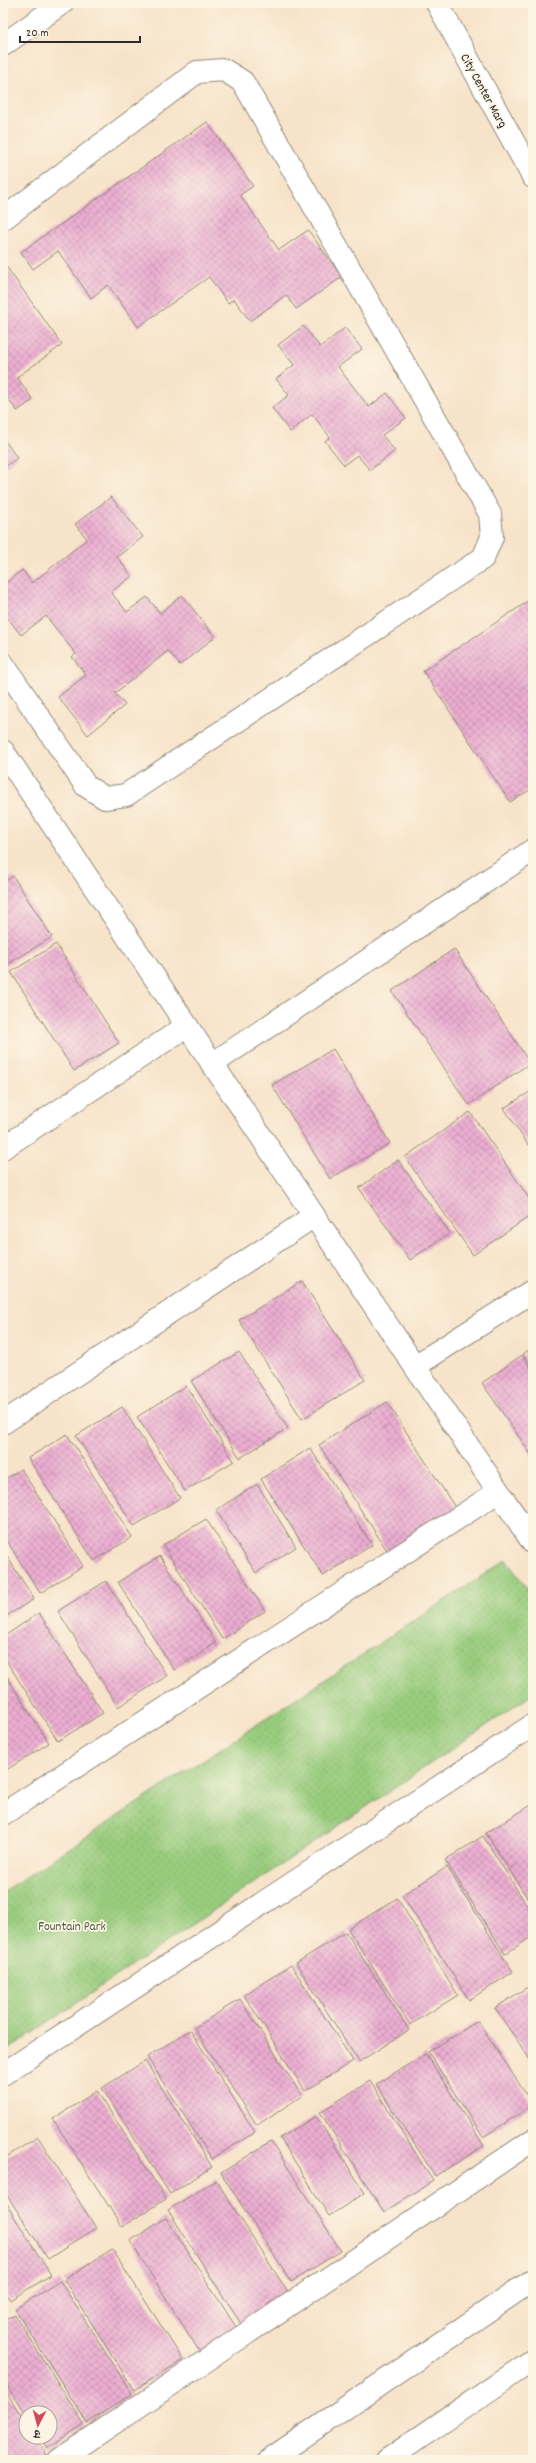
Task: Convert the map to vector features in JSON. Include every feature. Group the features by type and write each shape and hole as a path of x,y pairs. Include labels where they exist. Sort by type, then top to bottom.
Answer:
{"street":[{"path":"3,45 62,3"},
{"name":"City Center Marg","path":"437,3 533,177"},
{"path":"3,664 86,786 105,798 126,796 483,558 492,537 490,514 243,82 224,70 197,72 6,211"},
{"path":"3,752 533,1543"},
{"path":"212,1064 533,850"},
{"path":"3,1148 187,1026"},
{"path":"3,1423 314,1216"},
{"path":"415,1366 533,1291"},
{"path":"3,1814 498,1492"},
{"path":"3,2074 533,1725"},
{"path":"59,2460 533,2140"},
{"path":"269,2460 533,2280"},
{"path":"387,2460 533,2360"}],"green space":[{"name":"Fountain Park","path":"506,1560 533,1596 533,1694 3,2053 3,1892"}],"building":[{"path":"207,122 253,186 240,195 279,250 308,230 342,277 296,309 286,295 250,321 234,299 228,303 209,277 138,327 108,285 91,298 58,251 33,269 21,252"},
{"path":"3,262 62,345 17,377 33,400 17,411 3,391"},
{"path":"303,326 320,347 345,328 362,349 338,367 369,407 387,393 406,418 382,435 395,451 370,470 357,455 344,465 325,441 330,437 312,414 290,432 272,408 289,395 276,379 294,365 278,345"},
{"path":"3,438 17,458 3,468"},
{"path":"111,497 143,537 117,557 132,576 111,592 127,612 147,597 160,613 182,595 215,637 180,665 168,651 115,693 125,705 88,735 58,697 86,675 72,657 76,654 46,616 21,635 3,612 3,585 22,570 32,583 87,539 75,524"},
{"path":"533,598 533,788 510,802 423,671"},
{"path":"13,876 52,937 5,966 3,963 3,883"},
{"path":"56,944 119,1043 74,1071 11,972"},
{"path":"454,949 530,1063 469,1105 392,991"},
{"path":"333,1049 390,1143 330,1179 272,1085"},
{"path":"533,1090 533,1142 528,1145 504,1108"},
{"path":"470,1112 533,1204 533,1214 473,1255 405,1157"},
{"path":"398,1160 450,1233 410,1260 359,1188"},
{"path":"302,1281 365,1380 302,1419 239,1320"},
{"path":"533,1347 533,1367 523,1354"},
{"path":"239,1352 288,1428 240,1458 191,1381"},
{"path":"522,1355 533,1372 533,1457 482,1383"},
{"path":"186,1386 234,1461 185,1491 137,1417"},
{"path":"387,1402 456,1509 388,1552 319,1445"},
{"path":"122,1407 180,1498 134,1526 76,1436"},
{"path":"67,1434 132,1537 94,1561 28,1458"},
{"path":"310,1448 372,1545 323,1576 261,1479"},
{"path":"21,1469 83,1566 40,1593 3,1535 3,1480"},
{"path":"257,1484 296,1547 256,1573 216,1510"},
{"path":"206,1519 265,1611 222,1639 163,1545"},
{"path":"3,1550 34,1599 3,1618"},
{"path":"160,1556 216,1643 174,1670 118,1582"},
{"path":"106,1581 167,1676 118,1707 58,1611"},
{"path":"39,1613 103,1713 58,1741 3,1656 3,1637"},
{"path":"3,1671 49,1743 3,1772"},
{"path":"533,1804 533,1907 486,1833"},
{"path":"483,1836 533,1915 533,1936 505,1954 445,1860"},
{"path":"447,1867 513,1972 469,2000 402,1895"},
{"path":"397,1898 458,1995 410,2025 348,1929"},
{"path":"346,1932 409,2030 359,2062 296,1963"},
{"path":"291,1965 353,2061 305,2091 244,1995"},
{"path":"531,1985 533,1988 533,2064 495,2008"},
{"path":"240,1999 302,2096 257,2125 194,2028"},
{"path":"478,2021 533,2105 483,2137 428,2052"},
{"path":"190,2030 255,2132 212,2159 147,2057"},
{"path":"426,2054 484,2146 435,2176 376,2084"},
{"path":"145,2061 212,2167 170,2194 102,2088"},
{"path":"370,2081 433,2181 384,2212 320,2112"},
{"path":"97,2091 166,2199 122,2227 53,2119"},
{"path":"316,2116 365,2193 329,2216 280,2138"},
{"path":"38,2137 96,2228 48,2259 3,2189 3,2159"},
{"path":"271,2141 341,2251 291,2282 221,2173"},
{"path":"216,2180 289,2294 241,2324 168,2210"},
{"path":"3,2199 51,2275 10,2300 3,2289"},
{"path":"166,2218 238,2330 201,2354 130,2241"},
{"path":"112,2249 183,2360 134,2390 64,2280"},
{"path":"60,2281 132,2394 87,2423 15,2309"},
{"path":"15,2315 84,2424 58,2441 58,2405 20,2405 3,2379 3,2322"},
{"path":"3,2387 18,2410 18,2445 40,2445 50,2460 3,2460"}]}
